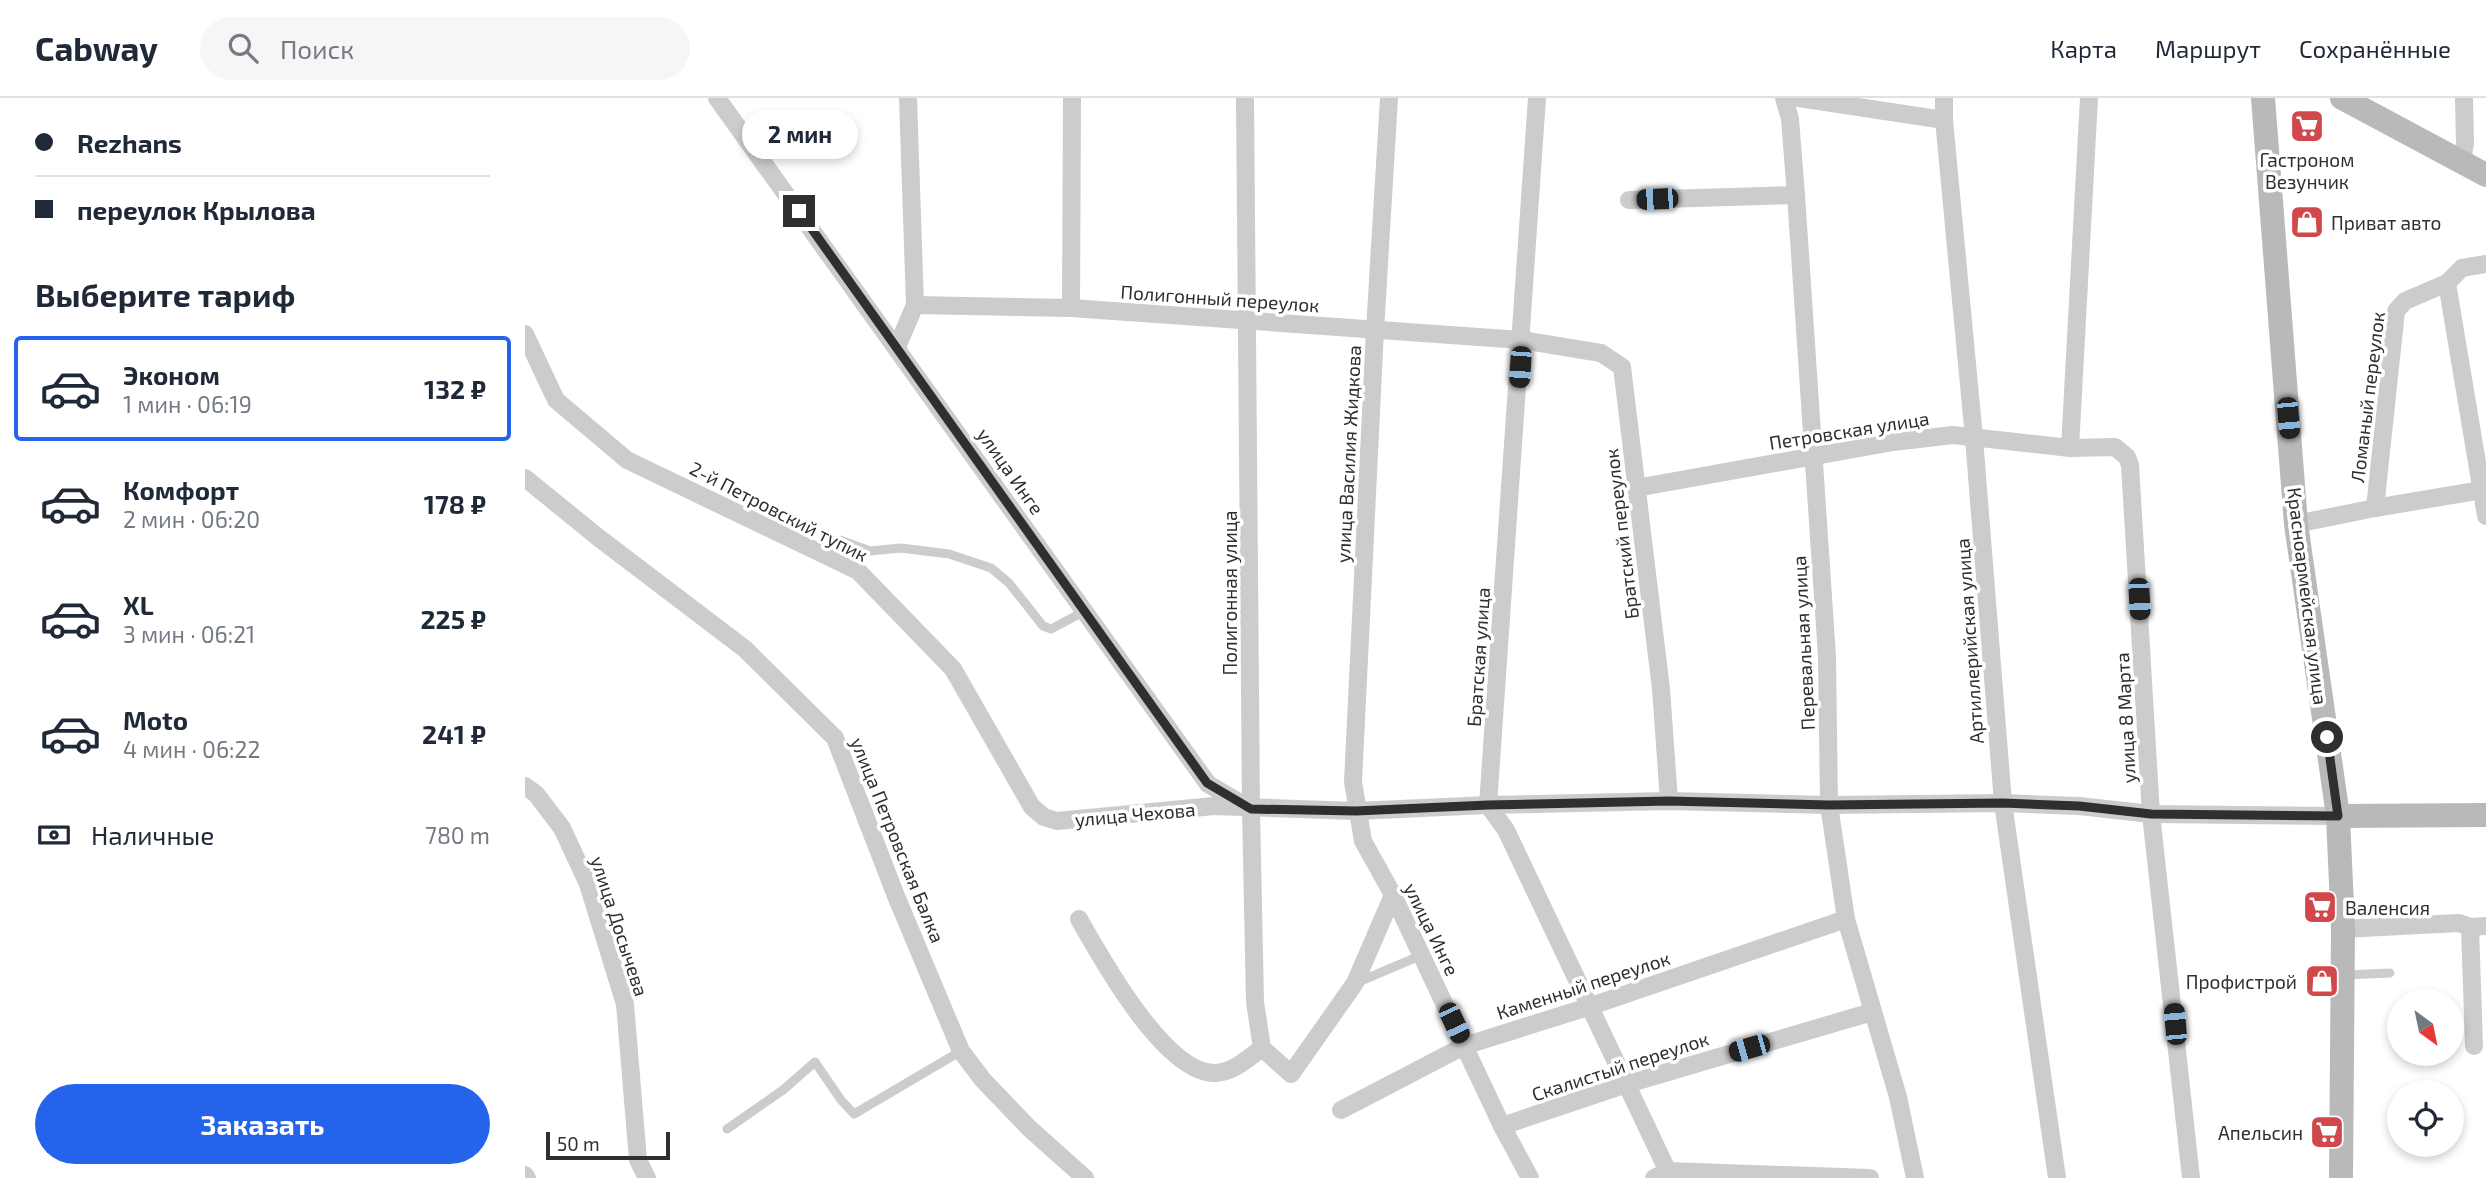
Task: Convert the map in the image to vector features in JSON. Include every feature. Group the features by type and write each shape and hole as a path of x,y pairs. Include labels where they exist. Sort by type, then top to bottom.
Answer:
{"main road":[{"name":"Красноармейская улица","path":"2263,98 2296,524 2338,816 2344,975 2341,1178"},
{"path":"2341,98 2486,175"},
{"name":"улица Чехова","path":"2338,816 2486,815"}],"street":[{"name":"улица Инге","path":"717,98 1207,783 1251,809"},
{"path":"897,347 915,305 908,98"},
{"path":"1071,308 1072,98"},
{"name":"Полигонная улица","path":"1245,98 1251,809 1255,1002 1262,1048"},
{"name":"улица Василия Жидкова","path":"1356,811 1353,782 1389,98"},
{"name":"Братская улица","path":"1488,805 1537,98"},
{"name":"Перевальная улица","path":"1784,98 1790,119 1796,195 1828,656 1829,805 1846,919 1898,1097 1915,1178"},
{"path":"1798,98 1944,120"},
{"name":"Артиллерийская улица","path":"1944,98 1975,438 2003,803 2057,1178"},
{"path":"2070,448 2089,98"},
{"path":"2462,162 2465,144 2464,98"},
{"path":"1629,200 1796,195"},
{"name":"Ломаный переулок","path":"2375,508 2396,311 2405,301 2447,283 2462,268 2486,264"},
{"path":"2447,283 2486,516"},
{"name":"Полигонный переулок","path":"915,305 1071,308 1521,340"},
{"name":"2-й Петровский тупик","path":"525,334 556,400 627,460 858,571 953,669 1032,807 1044,817"},
{"name":"Братский переулок","path":"1521,340 1601,353 1622,367 1661,689 1669,801"},
{"name":"Петровская улица","path":"1636,488 1893,442 1952,435 2070,448"},
{"name":"улица 8 Марта","path":"2070,448 2115,446 2127,457 2130,465 2151,814 2191,1178"},
{"name":"улица Петровская Балка","path":"525,478 745,649 835,738 896,896 961,1051 983,1080 1029,1128 1084,1178"},
{"name":"Ломаный переулок","path":"2296,524 2482,490"},
{"name":"улица Досычева","path":"525,786 536,794 562,828 588,884 625,1004 638,1160 647,1178"},
{"name":"улица Чехова","path":"1044,817 1057,821 1213,806 1356,811 1669,801 1829,805 2003,803 2079,806 2151,814 2338,816"},
{"path":"1488,805 1506,830 1591,1006 1627,1084 1664,1176 1870,1178"},
{"name":"улица Инге","path":"1356,811 1363,841 1393,895 1502,1126 1530,1178"},
{"path":"1079,919 1109,971 1158,1040 1200,1072 1214,1073 1235,1068 1262,1048 1291,1074 1355,983 1393,895"},
{"name":"Каменный переулок","path":"1341,1110 1464,1046 1591,1006 1846,919"},
{"path":"2343,929 2459,923 2478,927 2474,1046"},
{"name":"Скалистый переулок","path":"1502,1126 1627,1084 1872,1012"}],"lane":[{"path":"840,540 870,551 901,548 949,554 992,568 1009,583 1043,626 1051,629 1085,611"},
{"path":"1355,983 1422,954"},
{"path":"2344,975 2390,974"},
{"path":"727,1129 783,1090 815,1062 854,1114 961,1051"}],"place":[{"name":"Гастроном Везунчик","path":"2307,126"},
{"name":"Приват авто","path":"2307,222"},
{"name":"Валенсия","path":"2320,907"},
{"name":"Профистрой","path":"2322,981"},
{"name":"Апельсин","path":"2327,1132"}],"route":[{"path":"799,211 1207,783 1251,809 1356,811 1669,801 1829,805 2003,803 2079,806 2151,814 2338,816 2327,737"}]}
